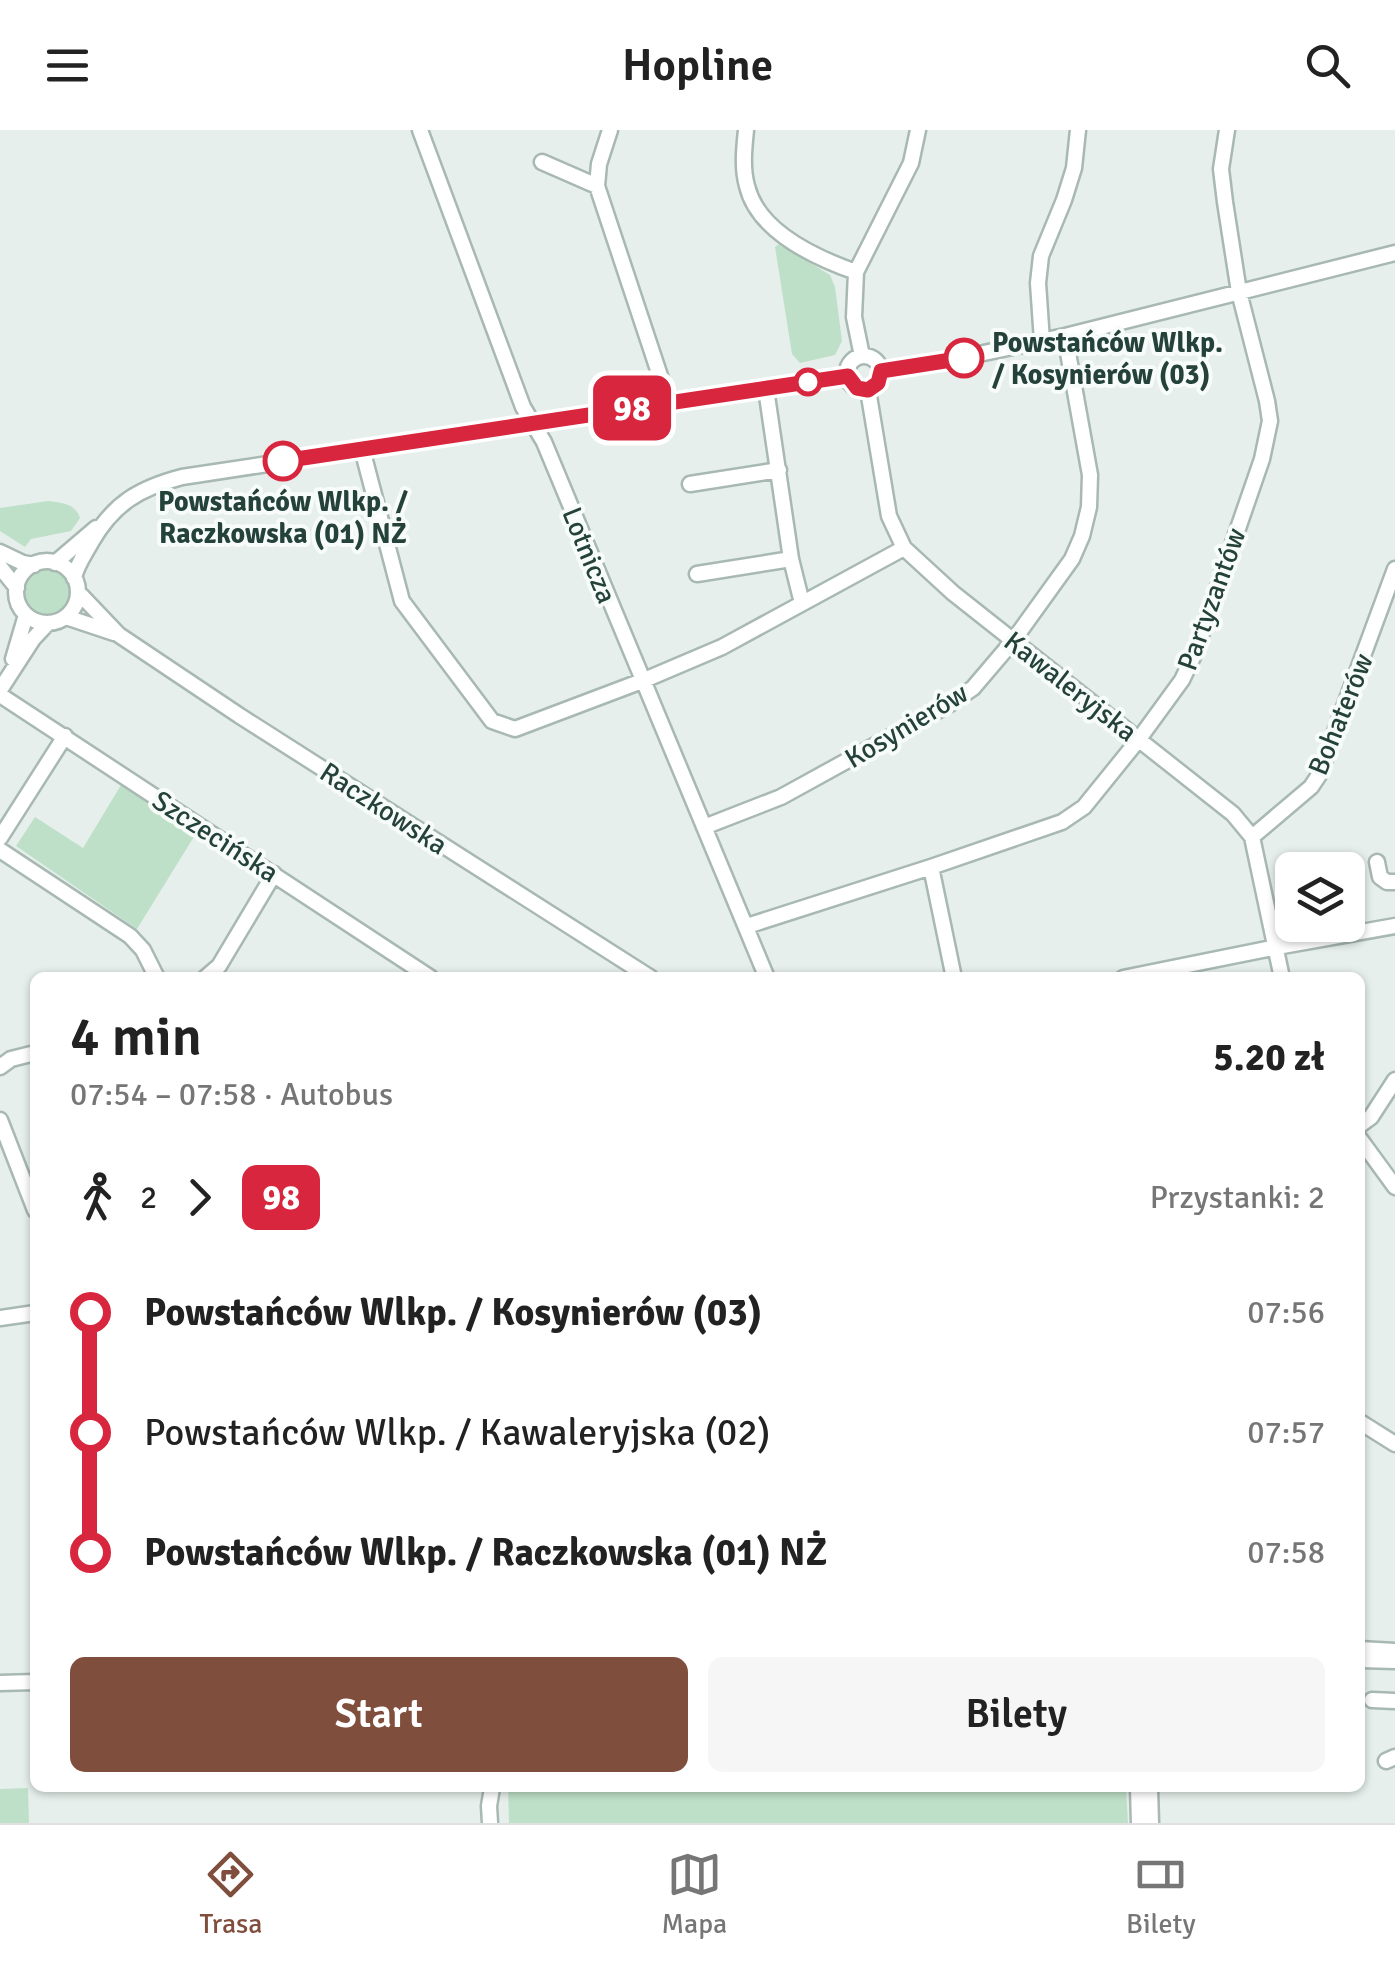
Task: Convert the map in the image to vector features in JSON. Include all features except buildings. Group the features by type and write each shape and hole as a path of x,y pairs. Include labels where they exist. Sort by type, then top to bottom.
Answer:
{"street":[{"name":"Lotnicza","path":"420,130 523,407 544,442 765,972"},
{"path":"610,130 599,164 597,186 669,403"},
{"path":"746,130 747,188 758,210 793,241 856,272"},
{"path":"862,356 854,317 856,272 911,162 918,130"},
{"path":"1042,341 1038,283 1041,256 1074,168 1078,130"},
{"name":"Partyzantów","path":"746,926 1062,822 1084,807 1182,680 1195,653 1268,439 1270,421 1239,292 1221,168 1231,131"},
{"path":"542,162 597,186"},
{"path":"881,371 1065,336 1395,253"},
{"name":"Kosynierów","path":"704,827 781,797 973,688 1072,560 1089,507 1090,475 1065,336"},
{"path":"862,356 875,360 881,371 878,383 868,390 857,388 848,376 850,365 862,356"},
{"path":"56,563 131,497 165,482 219,470 848,376"},
{"path":"766,389 791,559 802,603"},
{"name":"Kawaleryjska","path":"868,390 889,516 904,548 1012,641 1232,814 1252,837"},
{"path":"362,449 402,601 492,720 507,727 525,727 722,647 904,548"},
{"path":"690,484 779,470"},
{"path":"2,688 33,640 75,606 77,567 101,525"},
{"path":"0,552 23,563 64,566 76,585"},
{"path":"698,574 791,559"},
{"path":"16,588 20,577 34,564"},
{"path":"0,567 16,588 19,606 26,615 48,624"},
{"name":"Bohaterów","path":"1252,837 1319,775 1395,569"},
{"name":"Raczkowska","path":"76,585 119,634 240,716 641,972"},
{"path":"2,688 26,615"},
{"name":"Raczkowska","path":"66,617 119,634"},
{"name":"Szczecińska","path":"2,688 65,736 422,972"},
{"path":"0,838 65,736"},
{"path":"1252,837 1281,972"},
{"path":"0,850 130,936 155,972"},
{"path":"1376,862 1380,876 1395,882"},
{"path":"932,867 953,972"},
{"path":"219,972 274,874"},
{"path":"1153,972 1395,926"},
{"path":"0,1067 11,1059 30,1054"},
{"path":"1365,1122 1395,1080"},
{"path":"0,1120 30,1189"},
{"path":"1365,1146 1395,1187"},
{"path":"0,1318 30,1314"},
{"path":"1365,1425 1395,1444"},
{"path":"1365,1649 1395,1651"},
{"path":"1365,1660 1395,1661"},
{"path":"0,1683 30,1682"},
{"path":"1372,1700 1395,1701"},
{"path":"490,1823 491,1792"},
{"path":"1138,1792 1139,1823"},
{"path":"1150,1792 1151,1823"}],"green space":[{"path":"779,244 830,275 842,341 835,355 800,363 792,354 775,247"},
{"path":"48,501 75,509 80,518 71,531 31,539 25,547 0,531 0,508"},
{"path":"47,561 69,570 78,592 69,614 47,623 25,614 16,592 25,570"},
{"path":"121,785 195,835 137,929 16,846 35,817 83,848"},
{"path":"28,1788 29,1823 0,1823 0,1789"},
{"path":"508,1792 1126,1792 1128,1823 509,1823"}],"bus line":[{"name":"98","path":"283,461 848,376 853,386 868,390 876,386 881,371 964,358"}],"place":[{"name":"Powstańców Wlkp. / Kosynierów (03)","path":"964,358"},
{"name":"Powstańców Wlkp. / Raczkowska (01) NŻ","path":"283,461"}]}
